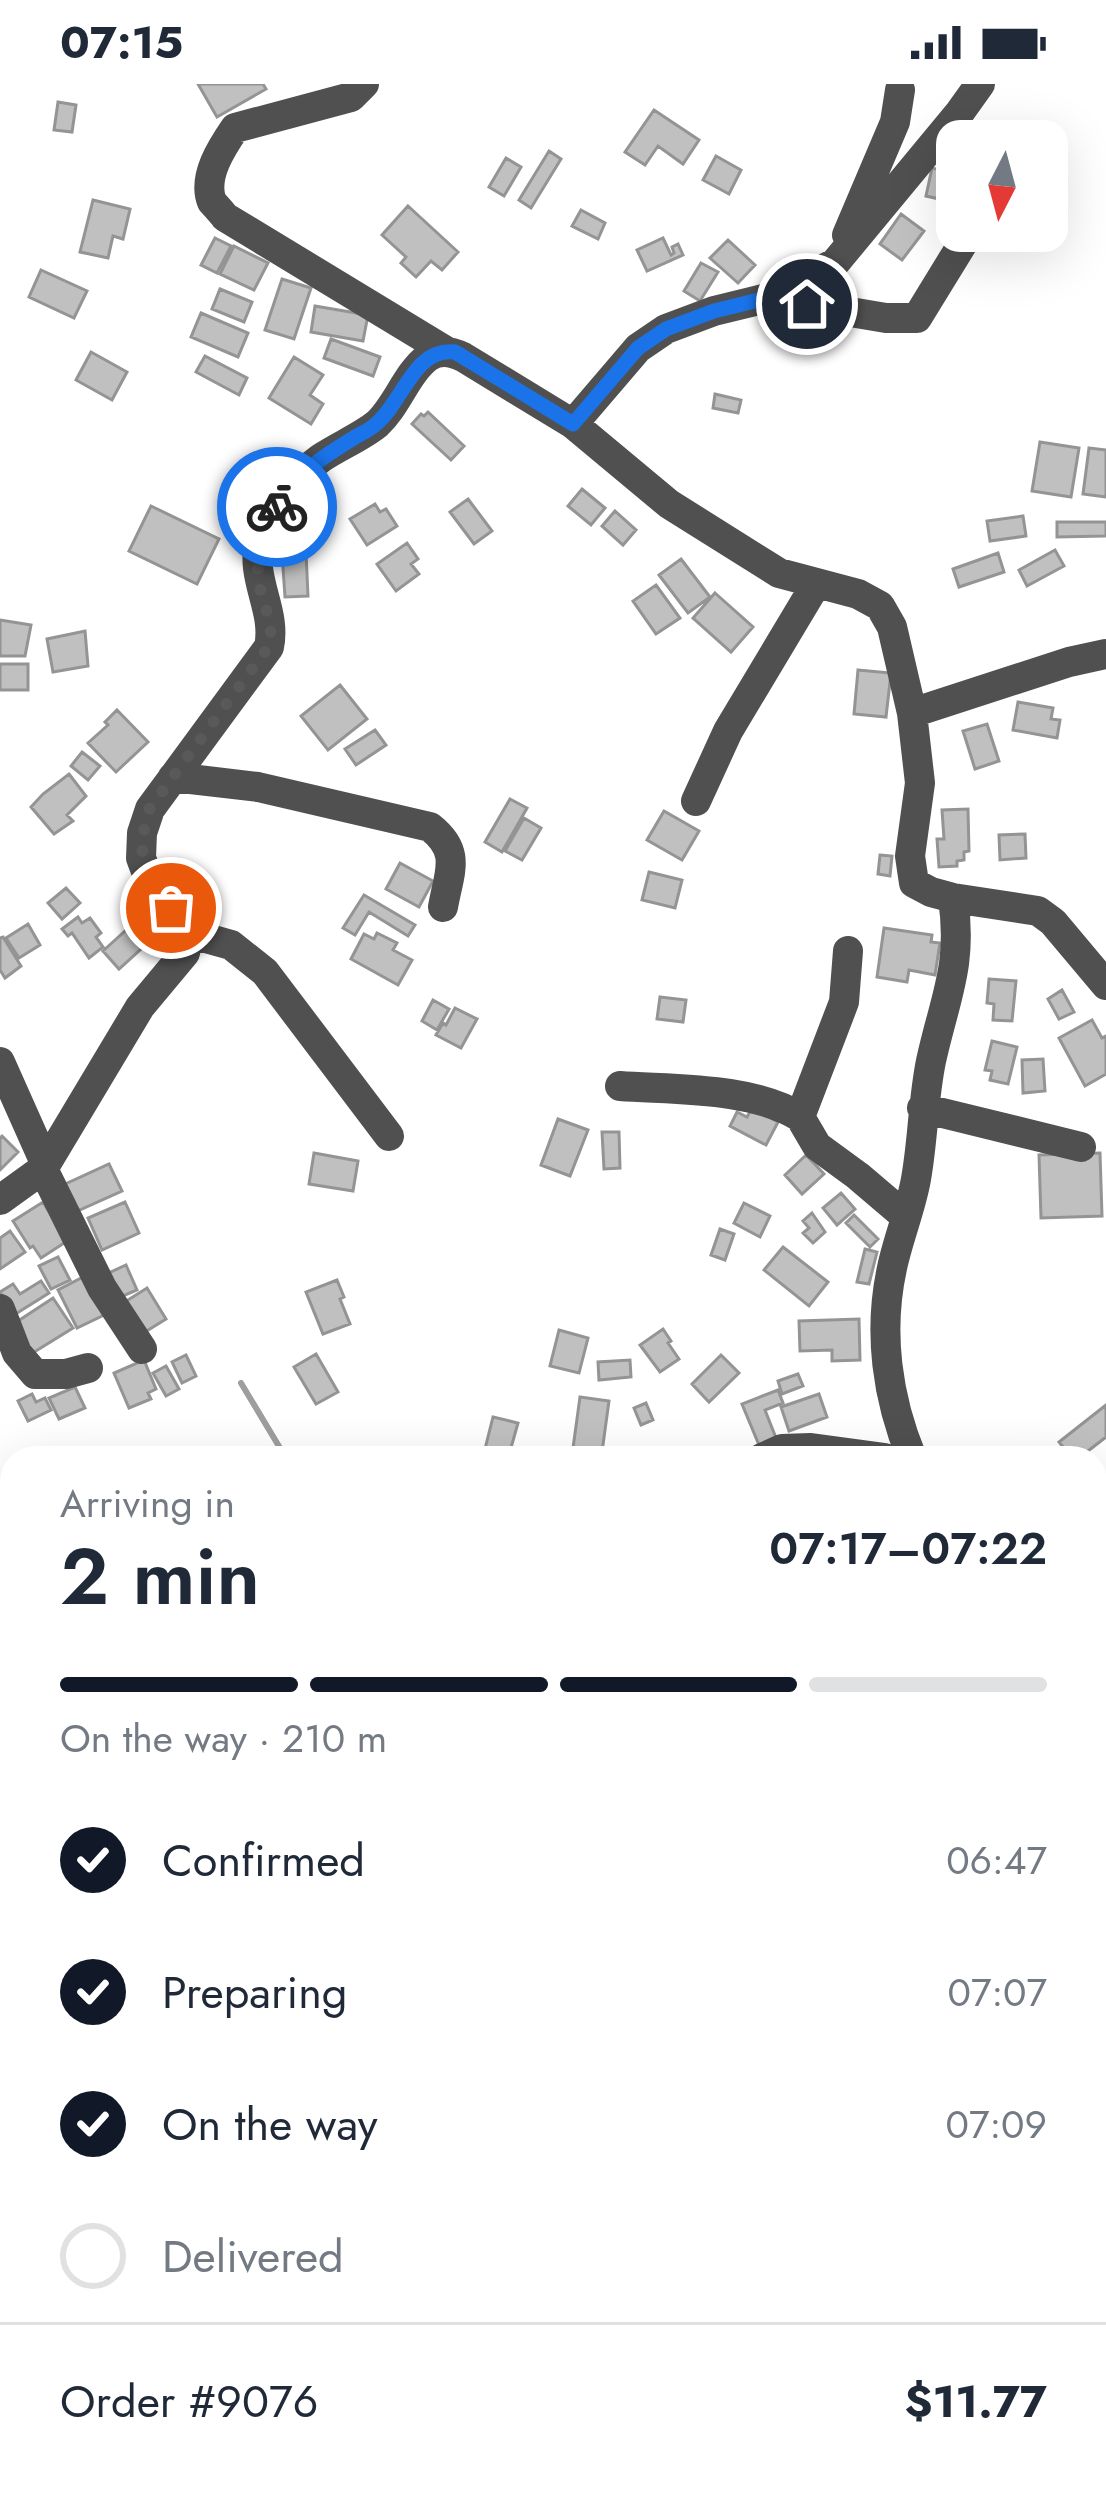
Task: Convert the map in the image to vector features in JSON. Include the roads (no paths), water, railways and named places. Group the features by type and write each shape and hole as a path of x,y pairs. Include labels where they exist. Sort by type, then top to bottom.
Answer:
{"street":[{"path":"364,84 352,97 235,128 210,178 212,202 225,217 573,424 669,504 779,573 858,593 874,602 892,627 911,713 920,783 910,856 914,883 953,898 1038,911 1053,922 1106,985"},
{"path":"573,424 638,348 666,329 767,298 835,263 980,84"},
{"path":"835,263 895,122 900,90"},
{"path":"767,298 886,318 917,318 957,252"},
{"path":"0,1200 44,1166 140,1007 185,953 188,933 179,914 150,882 141,858 142,833 150,808 269,646 270,616 256,569 260,536 284,494 319,460 378,423 422,363 446,351"},
{"path":"696,801 728,731 816,584"},
{"path":"911,713 1106,654"},
{"path":"173,777 258,787 430,826 445,838 452,855 443,907"},
{"path":"908,1446 891,1390 885,1340 891,1273 913,1194 922,1108 956,960 953,898"},
{"path":"188,933 231,945 265,972 389,1136"},
{"path":"800,1117 844,1002 848,951"},
{"path":"0,1062 102,1288 142,1349"},
{"path":"620,1086 770,1101 800,1117 817,1146 904,1216"},
{"path":"922,1108 1081,1147"},
{"path":"0,1309 17,1353 35,1374 88,1368"}],"waterway":[{"path":"241,1383 279,1446"}]}
